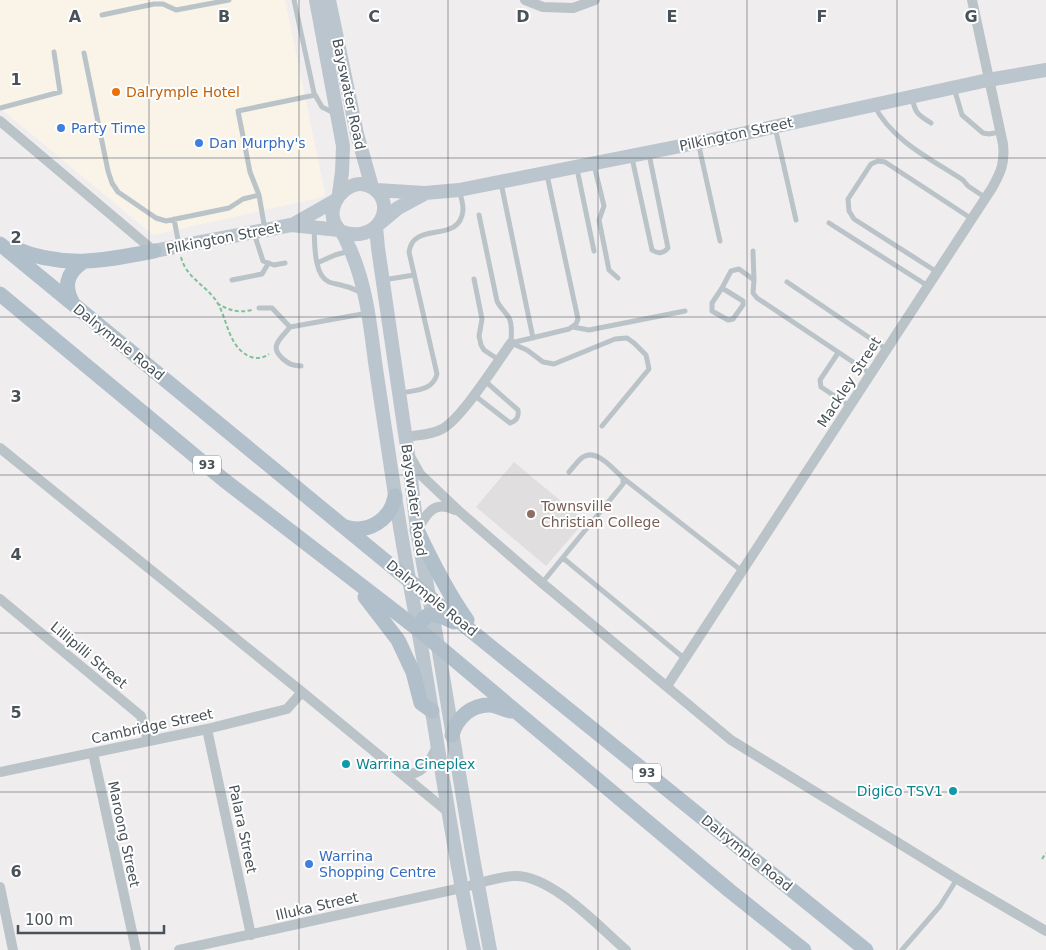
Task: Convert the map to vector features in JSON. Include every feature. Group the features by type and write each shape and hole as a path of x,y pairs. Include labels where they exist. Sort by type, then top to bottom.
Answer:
{"main road":[{"name":"Bayswater Road","path":"316,0 343,146 342,172 337,197"},
{"name":"Bayswater Road","path":"329,0 357,134 374,188"},
{"name":"Pilkington Street","path":"374,188 425,193 459,190 775,126 953,87 1046,70"},
{"path":"356,185 374,188 383,206 383,214 378,225 366,234 360,235 340,231 333,218 337,197 344,190 356,185"},
{"name":"Pilkington Street","path":"378,225 398,208 425,193"},
{"name":"Pilkington Street","path":"291,225 337,197"},
{"name":"Pilkington Street","path":"154,251 291,225 340,231"},
{"name":"Bayswater Road","path":"378,225 383,280 406,437 417,530 490,950"},
{"name":"Bayswater Road","path":"340,231 360,272 366,295 395,496 419,630 436,746 474,950"},
{"path":"0,244 39,258 83,262 154,251"},
{"name":"Dalrymple Road","path":"0,244 428,596 866,950"},
{"path":"74,305 68,292 69,278 73,269 83,262"},
{"name":"93","path":"0,294 224,480 419,630 730,891 804,950"},
{"path":"0,303 21,318 25,319 27,316"},
{"path":"345,527 362,529 375,524 388,513 395,496"},
{"path":"417,530 434,567 454,602 478,636"},
{"path":"348,576 382,617 398,640 413,672 421,703 432,711"},
{"path":"419,630 421,620 426,616 432,615 447,619 478,636"},
{"path":"452,734 460,719 474,708 490,705 515,711"}],"street":[{"path":"525,0 543,7 573,8 596,0"},
{"name":"Mackley Street","path":"668,686 986,198 1000,173 1005,157 972,0"},
{"path":"0,121 154,251"},
{"path":"406,437 439,431 448,426 474,395 511,343"},
{"path":"0,448 448,812"},
{"path":"408,454 420,474 460,512 542,583 731,740 957,879 1046,931"},
{"path":"417,530 436,507 447,506 460,512"},
{"name":"Lillipilli Street","path":"0,600 141,716 148,741"},
{"name":"Cambridge Street","path":"0,772 207,729 287,710 302,692"},
{"name":"Palara Street","path":"207,729 252,935"},
{"path":"403,775 414,774 423,769 430,760 436,746"},
{"name":"Maroong Street","path":"93,753 136,950"},
{"path":"461,888 515,876 543,882 559,892 626,950"},
{"path":"0,887 13,950"},
{"name":"Illuka Street","path":"179,950 461,888"}],"lane":[{"path":"102,15 154,4 163,4 176,10 229,0"},
{"path":"285,262 274,265 268,264 263,261 260,254 259,195 250,172 238,111 315,95 294,0"},
{"path":"0,108 60,92 54,52"},
{"path":"84,53 108,171 118,192 156,218 166,220 229,208 243,199 259,195"},
{"path":"953,87 962,115 983,133 1000,132"},
{"name":"Bayswater Road","path":"315,95 322,107 338,116"},
{"path":"912,96 915,110 919,116 931,122"},
{"path":"874,105 881,118 904,141 963,180 968,186 986,198"},
{"path":"775,126 796,220"},
{"path":"698,142 720,241"},
{"path":"632,155 652,250 663,253 668,248 648,152"},
{"path":"937,272 854,219 849,211 848,199 871,164 878,161 885,162 972,219"},
{"path":"594,162 604,206 599,220 609,270 618,278"},
{"path":"577,166 594,251"},
{"path":"511,343 564,331 573,327 578,319 546,172"},
{"path":"501,180 533,338"},
{"path":"399,393 427,388 436,381 437,374 409,252 412,241 417,237 450,229 458,224 463,208 459,190"},
{"path":"479,216 497,301 501,310 509,317 512,326 511,343"},
{"path":"174,219 179,246"},
{"path":"829,223 928,287"},
{"path":"314,227 317,263 325,279 366,295"},
{"path":"317,263 335,255 351,251"},
{"path":"753,251 753,293 756,298 871,374"},
{"path":"232,280 262,274 268,264"},
{"path":"722,288 743,301 743,305 733,318 728,320 712,311 712,303 731,271 739,269 754,280"},
{"path":"383,280 414,275"},
{"path":"474,278 482,320 479,336 481,345 484,350 499,360"},
{"path":"787,282 887,350"},
{"path":"259,308 272,308 290,326"},
{"path":"573,327 589,330 685,311"},
{"path":"300,366 293,366 286,362 276,353 275,349 276,344 290,326 368,313"},
{"path":"511,343 528,350 543,362 554,364 614,339 627,338 634,343 646,355 649,369 602,426"},
{"path":"838,352 820,380 820,387 850,406"},
{"path":"474,395 510,423 515,421 518,416 518,410 484,380"},
{"path":"569,472 583,457 592,455 601,458 623,478 742,572"},
{"path":"542,583 623,484 623,478"},
{"path":"563,558 685,659"},
{"path":"902,950 940,906 957,879"}],"path":[{"path":"179,246 184,266 217,303 226,309 238,312 259,308"},
{"path":"217,303 231,337 244,354 260,358 275,349"},
{"path":"1042,859 1046,854"}],"shaded area":[{"path":"0,0 285,0 325,193 323,197 153,235 0,108"},
{"name":"Townsville Christian College","path":"514,462 585,521 546,566 476,507"}],"place":[{"name":"Dalrymple Hotel","path":"116,92"},
{"name":"Party Time","path":"61,128"},
{"name":"Dan Murphy's","path":"199,143"},
{"name":"Townsville Christian College","path":"531,514"},
{"name":"Warrina Cineplex","path":"346,764"},
{"name":"DigiCo TSV1","path":"953,791"},
{"name":"Warrina Shopping Centre","path":"309,864"}]}
